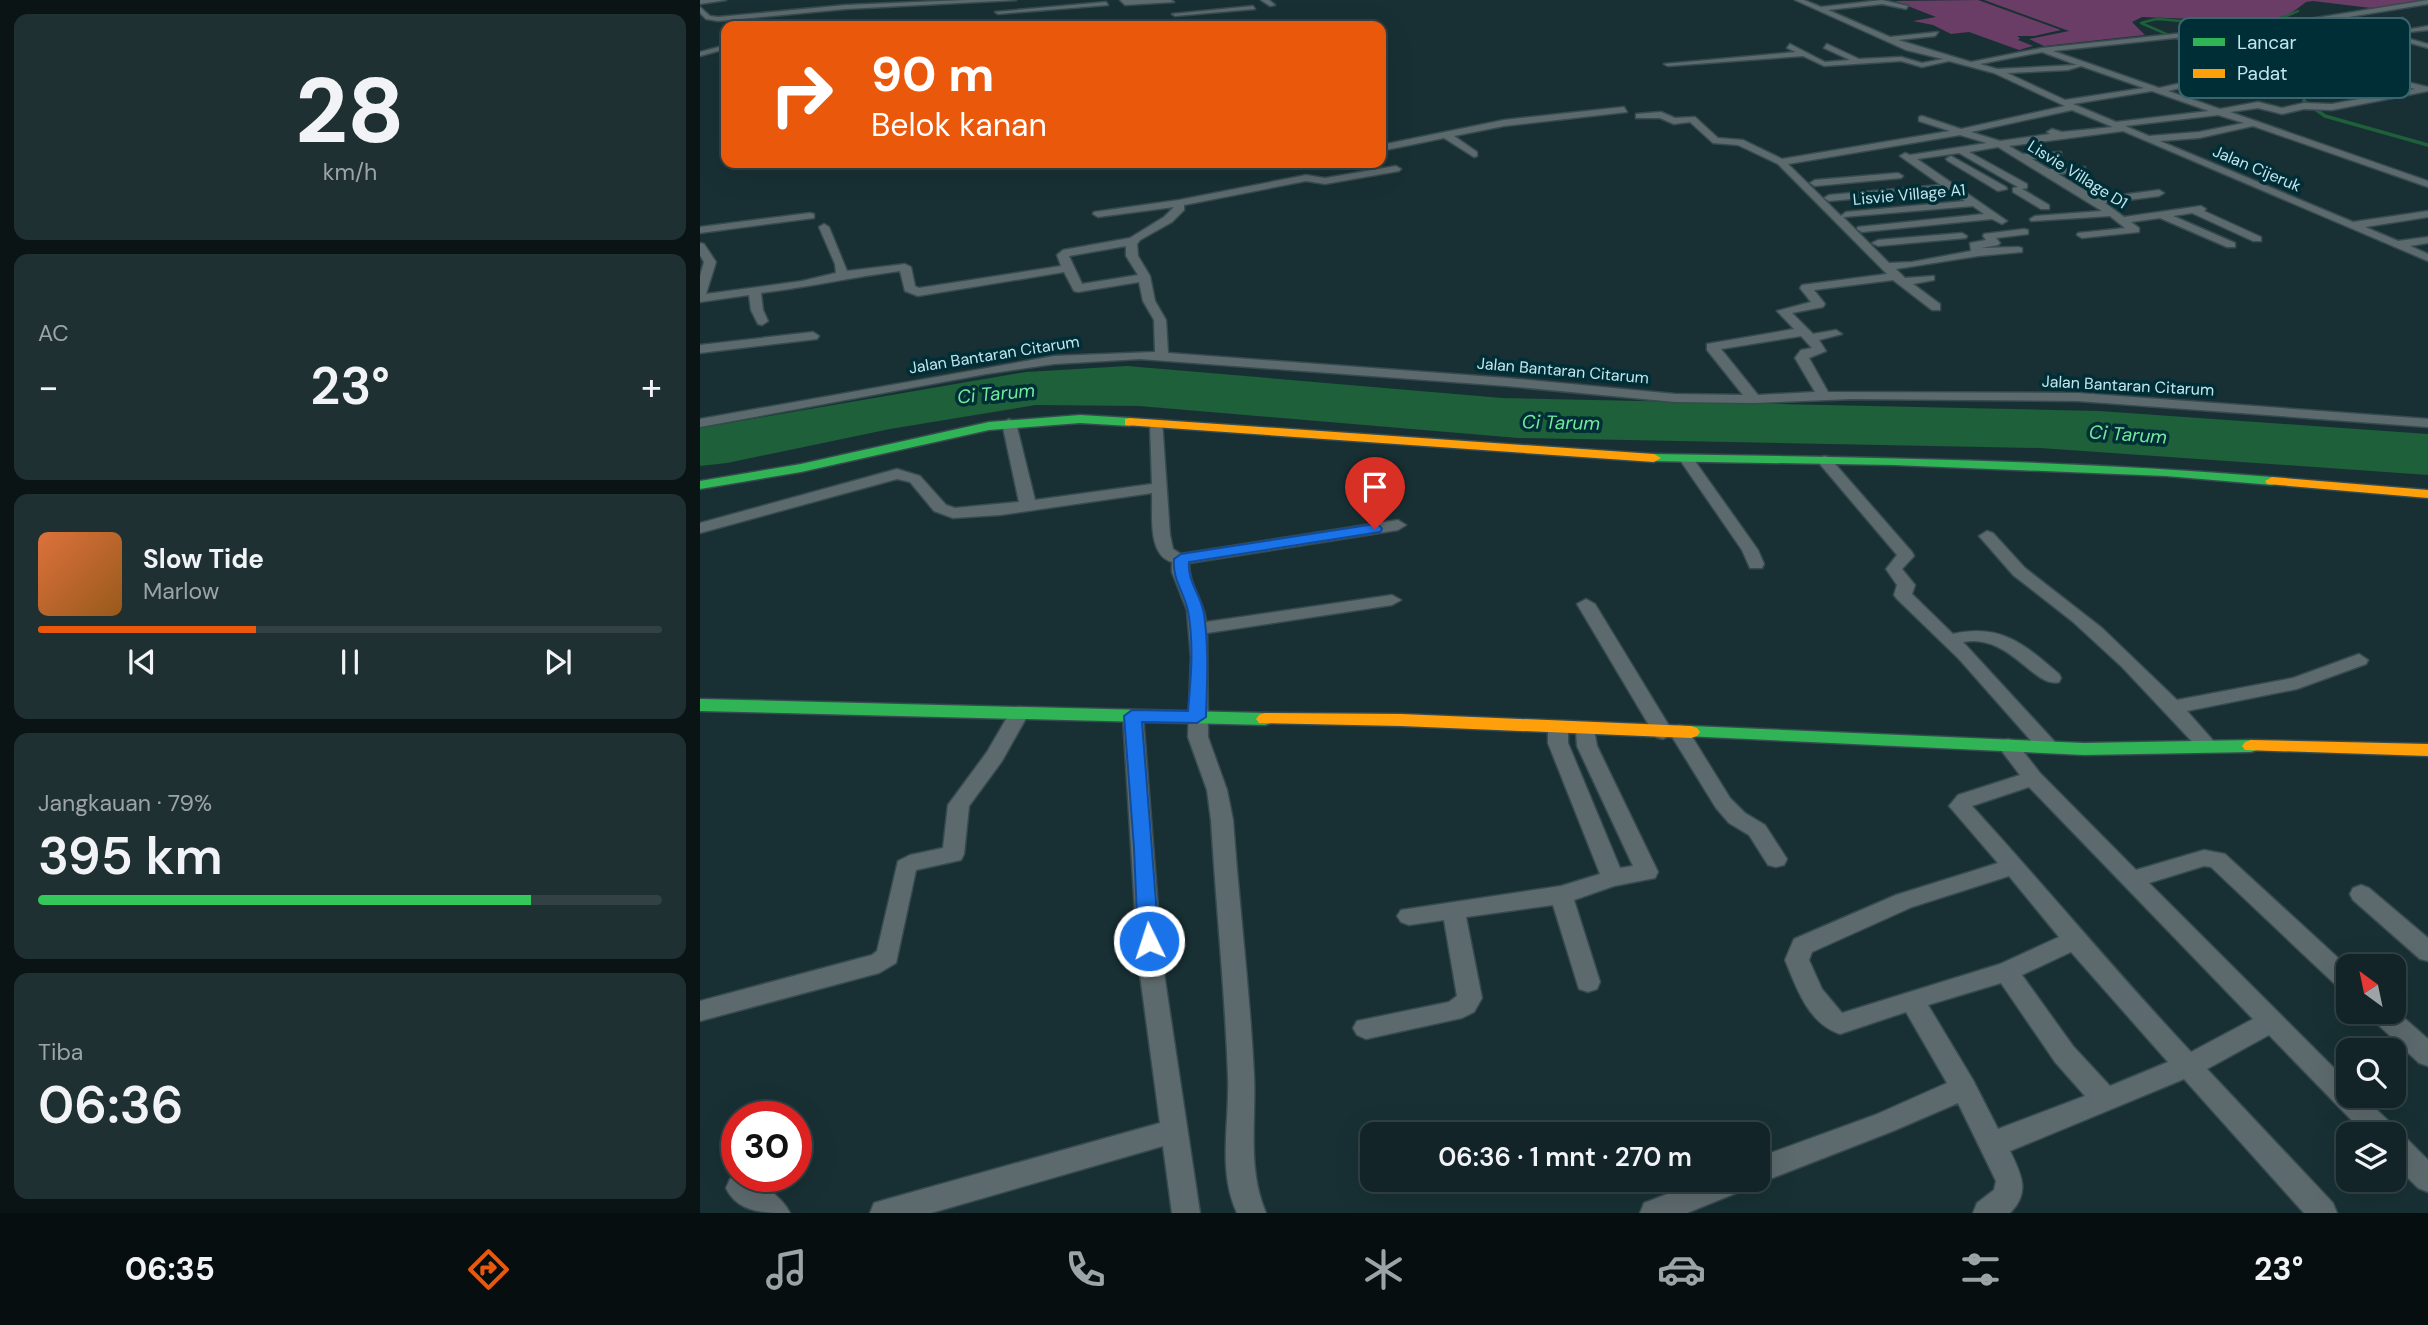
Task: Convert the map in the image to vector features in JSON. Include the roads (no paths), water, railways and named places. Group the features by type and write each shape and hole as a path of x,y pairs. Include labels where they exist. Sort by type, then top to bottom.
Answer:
{"street":[{"path":"700,2 723,0"},
{"path":"777,21 781,20 781,13 913,3 1013,0"},
{"path":"1040,0 1041,13"},
{"path":"1124,0 1125,3 1171,1 1178,17"},
{"path":"1264,0 1272,5"},
{"path":"1798,0 1888,40 1997,71 2085,67"},
{"path":"1820,10 1882,2 1908,8 1879,12"},
{"path":"2334,18 2428,2"},
{"path":"913,3 916,21"},
{"path":"993,12 1041,13 1107,4"},
{"path":"1089,16 1090,6"},
{"path":"1178,17 1253,8"},
{"path":"700,9 711,19 748,17 749,21"},
{"path":"792,21 805,11"},
{"path":"1837,17 1866,13"},
{"path":"2351,15 2362,18"},
{"path":"1178,17 1207,21"},
{"path":"2410,30 2428,28"},
{"path":"1888,40 1934,34"},
{"path":"1970,64 2042,50 2179,36"},
{"path":"2410,42 2428,47"},
{"path":"1790,46 1824,64 1902,60 1933,68"},
{"path":"1827,46 1859,62"},
{"path":"2073,46 2099,54"},
{"path":"1755,47 1786,65"},
{"path":"700,54 713,48 721,48"},
{"path":"1724,50 1750,67"},
{"path":"2042,50 2428,184"},
{"path":"1691,53 1716,70"},
{"path":"1686,71 1672,62 1803,54"},
{"path":"1922,65 1952,60"},
{"path":"1872,61 1914,73"},
{"path":"1835,74 1892,67"},
{"name":"Jalan Cijeruk","path":"1997,71 2068,105 2428,258"},
{"path":"1781,162 1958,132 2068,105 2179,86"},
{"path":"1907,158 2258,105 2282,111 2332,107 2380,98"},
{"path":"1602,115 1624,110"},
{"path":"1386,147 1504,123 1633,114 1641,118 1661,115 1676,121 1691,119 1717,141 1744,143 1781,162 1899,279 1936,307"},
{"path":"1602,115 1614,124"},
{"path":"1913,129 1955,119"},
{"path":"1922,120 2001,145"},
{"path":"2148,139 2199,135 2254,124"},
{"path":"2042,127 2063,135"},
{"path":"1446,135 1474,154"},
{"path":"1928,141 2002,189"},
{"name":"Lisvie Village D1","path":"2001,145 2096,201 2135,230 2110,233"},
{"path":"1862,229 1998,219 1891,146"},
{"path":"1960,150 2045,207"},
{"path":"2023,157 2058,154"},
{"path":"1098,214 1179,203 1311,172 1325,181 1399,172 1386,160"},
{"path":"2050,172 2082,169"},
{"path":"1815,183 1898,176"},
{"path":"1829,198 1951,187"},
{"path":"2096,201 2159,193"},
{"path":"1144,278 1078,288 1063,255 1067,252 1133,241 1140,234 1172,217 1180,210 1179,203"},
{"name":"Lisvie Village A1","path":"1846,215 1975,203"},
{"path":"2122,220 2197,210 2257,239"},
{"path":"2035,219 2110,213"},
{"path":"2351,226 2428,214"},
{"path":"700,230 810,215"},
{"path":"2162,215 2231,246"},
{"path":"2404,217 2428,226"},
{"path":"2052,218 2063,225"},
{"path":"824,227 841,264 842,275"},
{"path":"1998,247 1988,236 2024,232"},
{"path":"2082,235 2110,233 2128,245"},
{"path":"1878,243 1962,236"},
{"path":"2396,245 2428,240"},
{"path":"1133,241 1132,256 1144,278 1149,301 1160,320 1162,356"},
{"path":"700,246 710,262 700,296 755,291 904,267 909,288 918,292 1068,268"},
{"path":"1886,266 1912,265 1998,247 2018,250"},
{"path":"1824,397 1802,358 1804,354 1820,351 1782,313 1819,304 1805,288 1930,278"},
{"path":"755,291 757,310 762,321"},
{"path":"1754,399 1712,347 1805,335 1836,334"},
{"path":"700,349 813,336"},
{"name":"Jalan Bantaran Citarum","path":"700,423 1027,364 1098,356 1162,356 1507,382 1675,398 2078,397 2428,423"},
{"path":"700,485 801,468 1009,423 1080,419 1686,460 1824,460 2166,472 2428,494"},
{"path":"1009,423 1028,506"},
{"path":"1157,423 1167,555 1181,559 1398,525"},
{"path":"1686,460 1750,550 1756,564"},
{"path":"1824,460 1906,556 1894,569 1906,585 1903,595 2049,747"},
{"path":"700,528 897,474 915,480 940,508 953,513 1028,506 1160,487"},
{"path":"1987,536 2011,566 2113,646 2207,745"},
{"path":"1181,559 1180,572 1196,610 1200,657 1198,737 1217,790 1222,820 1241,1079 1241,1184 1244,1202 1252,1213"},
{"path":"1197,629 1392,600"},
{"path":"1586,604 1671,732 1723,803 1737,818 1756,830 1776,859"},
{"path":"1949,640 1981,635 1995,638 2016,650 2052,678"},
{"path":"2173,707 2297,683 2359,660"},
{"path":"700,705 1401,720 2008,746 2207,745 2428,750"},
{"path":"700,1011 879,963 888,956 906,867 911,863 953,854 959,805 995,756 1019,713"},
{"path":"1132,716 1150,960 1186,1213"},
{"path":"1558,728 1558,743 1613,878"},
{"path":"1409,916 1562,895 1613,878 1647,872 1587,746 1586,729"},
{"path":"2008,746 2033,778 2371,1122"},
{"path":"2033,778 1965,800 1960,806 2075,940 2323,1213"},
{"path":"2132,880 2204,858 2217,860 2336,970"},
{"path":"2014,866 1904,901 1802,946 1797,951 1797,960 1810,988 1833,1022 1846,1024 1912,1000 2007,972 2075,940"},
{"path":"2361,894 2428,953"},
{"path":"1562,895 1588,982"},
{"path":"1366,1028 1454,1011 1471,998 1453,909"},
{"path":"2007,972 2064,1054 2106,1100"},
{"path":"1912,1000 1964,1088 2010,1181 2010,1191 2000,1205 1987,1213"},
{"path":"1990,1143 2009,1139 2188,1066 2271,1022"},
{"path":"2394,1024 2428,1055"},
{"path":"1770,1166 1884,1123 1964,1088"},
{"path":"884,1213 1174,1131"},
{"path":"2406,1157 2428,1179"},
{"path":"746,1192 776,1213"},
{"path":"1654,1213 1707,1192"}],"water":[{"name":"Ci Tarum","path":"1127,366 1502,398 2099,411 2428,434 2428,475 2040,448 1518,438 1139,406 1036,405 890,429 727,463 700,466 700,428 1026,372"}],"waterway":[{"path":"2281,18 2298,11"},
{"path":"2179,21 2156,19 2141,23 2179,40"},
{"path":"2305,101 2325,116 2428,145"}]}
